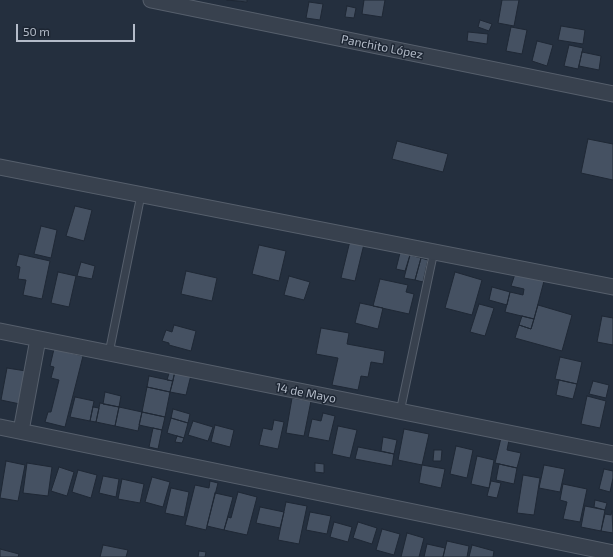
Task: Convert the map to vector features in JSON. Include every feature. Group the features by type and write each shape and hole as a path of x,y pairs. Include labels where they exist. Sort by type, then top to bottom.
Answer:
{"street":[{"name":"Panchito López","path":"151,0 613,94"},
{"path":"0,167 613,286"},
{"name":"14 de Mayo","path":"0,331 613,454"},
{"path":"21,431 38,339"},
{"path":"0,427 613,553"}],"lane":[{"path":"109,354 141,194"},
{"path":"400,412 434,252"}],"building":[{"path":"227,0 247,0 247,2"},
{"path":"364,0 385,0 382,17 362,14"},
{"path":"502,0 519,0 514,26 498,23"},
{"path":"309,2 323,4 320,20 306,18"},
{"path":"347,6 356,8 354,18 345,17"},
{"path":"480,20 492,24 489,31 478,27"},
{"path":"561,26 585,30 583,44 558,40"},
{"path":"511,27 527,30 522,54 506,51"},
{"path":"468,32 488,34 487,44 467,41"},
{"path":"537,41 553,45 547,66 532,61"},
{"path":"569,45 583,48 578,69 564,66"},
{"path":"582,52 601,56 599,70 579,66"},
{"path":"588,139 613,144 613,180 581,173"},
{"path":"397,141 448,154 443,172 392,159"},
{"path":"75,206 92,210 84,241 66,236"},
{"path":"41,226 57,230 51,258 34,254"},
{"path":"350,241 364,244 355,281 341,278"},
{"path":"259,245 286,251 279,281 252,274"},
{"path":"400,253 410,255 405,271 396,269"},
{"path":"19,254 50,261 42,299 23,295 26,280 18,279 20,267 16,266"},
{"path":"410,255 421,258 415,280 404,278"},
{"path":"421,258 428,260 423,282 415,280"},
{"path":"81,262 95,266 92,279 77,276"},
{"path":"186,271 217,278 212,301 181,294"},
{"path":"58,272 76,276 69,307 51,303"},
{"path":"455,272 482,280 472,315 445,308"},
{"path":"515,274 544,281 534,319 505,312 510,292 523,295 524,289 511,286"},
{"path":"289,276 310,282 304,300 284,295"},
{"path":"380,279 408,285 406,292 414,294 409,314 373,306"},
{"path":"492,287 510,292 507,305 489,300"},
{"path":"360,303 383,308 378,329 355,323"},
{"path":"479,304 494,308 485,336 470,332"},
{"path":"538,305 572,315 562,351 515,338 519,325 531,329"},
{"path":"522,316 534,319 531,329 519,325"},
{"path":"602,316 613,318 613,345 597,342"},
{"path":"174,325 196,331 191,351 169,345 169,343 162,341 166,330 172,332"},
{"path":"321,328 349,333 347,344 385,351 383,364 371,362 368,377 361,376 358,390 332,385 338,358 316,354"},
{"path":"54,349 83,356 65,427 45,422 48,412 51,412 59,380 51,378 54,367 50,366"},
{"path":"560,357 582,362 577,384 555,379"},
{"path":"7,368 26,371 20,404 1,400"},
{"path":"170,370 175,371 173,381 167,380"},
{"path":"175,371 191,375 186,395 170,392"},
{"path":"149,376 173,381 170,392 147,387"},
{"path":"559,380 577,384 573,399 556,395"},
{"path":"593,381 609,385 606,398 589,394"},
{"path":"147,387 170,392 165,417 142,412"},
{"path":"105,392 121,396 119,407 103,404"},
{"path":"587,396 606,401 600,428 581,424"},
{"path":"75,397 94,401 90,421 70,417"},
{"path":"292,398 311,401 304,436 286,433"},
{"path":"100,403 119,407 115,426 96,422"},
{"path":"93,407 99,408 96,422 90,421"},
{"path":"119,407 142,412 138,431 115,426"},
{"path":"173,409 190,414 188,423 171,418"},
{"path":"142,412 165,417 162,430 139,425"},
{"path":"323,413 335,416 329,441 308,437 312,419 321,421"},
{"path":"171,418 188,423 184,438 167,433"},
{"path":"274,420 284,422 278,449 259,445 263,428 272,430"},
{"path":"193,421 213,427 208,441 188,435"},
{"path":"215,425 234,430 230,447 211,442"},
{"path":"338,426 357,430 350,458 332,454"},
{"path":"153,428 162,430 158,449 149,447"},
{"path":"404,429 429,434 422,465 398,460"},
{"path":"177,436 184,438 182,443 175,442"},
{"path":"383,437 397,440 394,454 381,451"},
{"path":"501,438 509,440 507,450 521,453 517,468 495,463"},
{"path":"456,446 473,450 467,478 450,474"},
{"path":"358,447 394,454 392,466 355,459"},
{"path":"434,450 442,450 441,461 433,461"},
{"path":"477,456 494,460 489,488 471,484"},
{"path":"6,461 25,465 18,501 0,498"},
{"path":"27,463 52,467 48,496 23,493"},
{"path":"315,463 324,464 324,473 315,472"},
{"path":"499,464 517,468 514,484 496,480"},
{"path":"422,465 445,469 441,488 419,483"},
{"path":"544,465 565,469 560,492 539,488"},
{"path":"59,467 74,472 67,496 51,491"},
{"path":"604,469 613,471 610,492 599,489"},
{"path":"78,470 97,475 91,498 72,492"},
{"path":"523,475 540,478 534,515 517,513"},
{"path":"103,476 119,479 116,497 99,493"},
{"path":"152,477 170,482 163,507 145,502"},
{"path":"122,479 144,484 140,503 118,499"},
{"path":"210,481 218,483 206,530 185,525 195,485 209,488"},
{"path":"491,481 501,483 497,498 487,496"},
{"path":"563,484 587,489 580,522 563,519 567,502 560,500"},
{"path":"171,488 189,492 184,517 165,513"},
{"path":"238,492 257,497 247,535 224,530 228,517 231,518"},
{"path":"215,493 233,497 224,530 207,526"},
{"path":"595,500 607,503 605,510 594,507"},
{"path":"286,502 307,506 299,544 278,540"},
{"path":"585,506 605,510 601,531 581,527"},
{"path":"260,507 284,512 280,528 256,523"},
{"path":"612,511 613,533 601,531 605,514 611,515"},
{"path":"310,512 331,516 327,534 306,530"},
{"path":"334,522 352,527 348,542 330,537"},
{"path":"358,522 377,528 372,544 353,538"},
{"path":"382,529 400,534 394,555 376,550"},
{"path":"407,533 424,538 419,557 401,557"},
{"path":"447,541 469,546 467,557 443,557"},
{"path":"427,544 445,548 443,557 424,557"},
{"path":"103,545 128,550 126,557 100,557"},
{"path":"472,545 494,551 493,557 469,557"},
{"path":"0,549 19,554 18,557 0,557"},
{"path":"199,551 206,552 205,557 198,557"}]}
